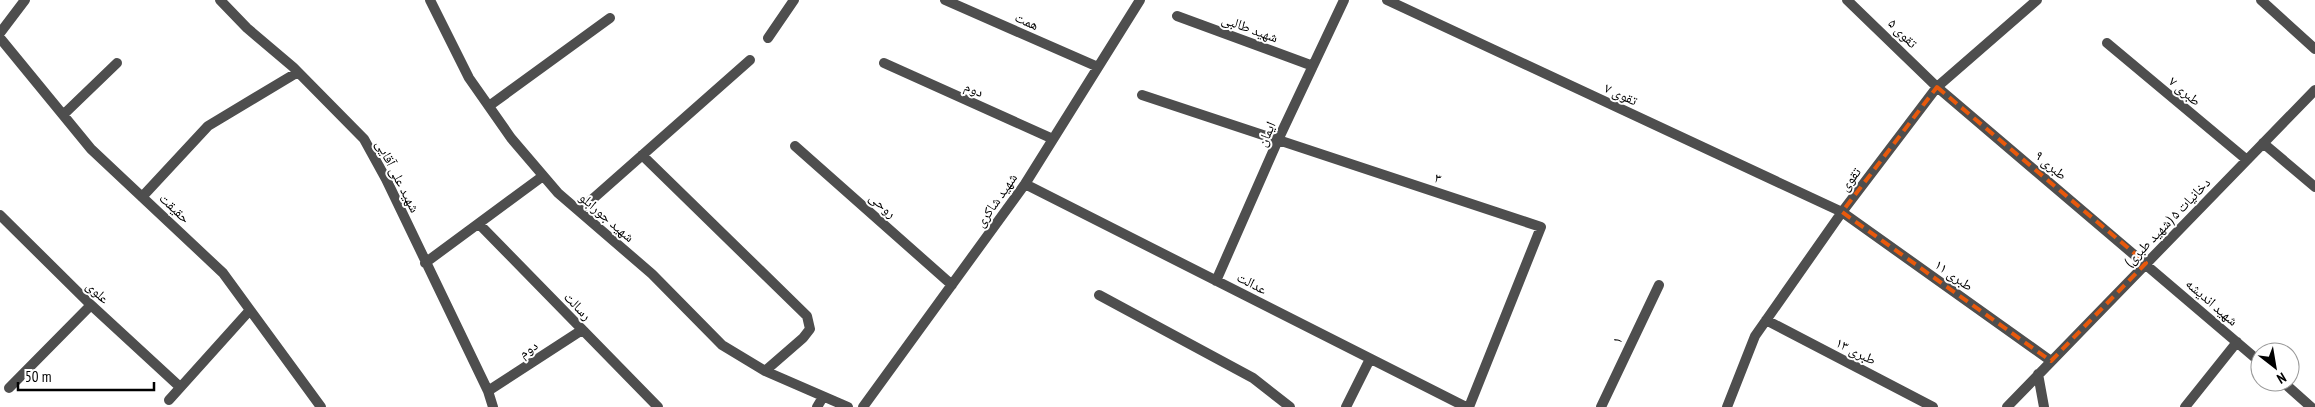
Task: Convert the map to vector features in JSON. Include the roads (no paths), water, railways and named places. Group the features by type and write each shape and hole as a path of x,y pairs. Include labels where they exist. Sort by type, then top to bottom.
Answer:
{"street":[{"path":"0,33 25,0"},
{"name":"شهید علی آقایی","path":"220,0 247,28 298,72 364,138 386,179 425,264 488,391 493,407"},
{"name":"شهید جورابلو","path":"430,0 469,78 511,138 558,193 652,274 722,345 765,371 848,407"},
{"path":"768,38 794,0"},
{"name":"همت","path":"945,0 1098,67"},
{"name":"شهید شاکری","path":"863,407 1025,184 1140,0"},
{"name":"ایمان","path":"1216,281 1278,140 1344,0"},
{"name":"تقوی ۷","path":"1387,0 1842,212"},
{"name":"تقوی ۵","path":"1847,0 1937,87"},
{"name":"تقوی","path":"1727,407 1755,336 1842,212 1937,87 2037,0"},
{"path":"2261,0 2315,49"},
{"name":"شهید طالبی","path":"1177,16 1313,66"},
{"path":"489,106 610,18"},
{"name":"حقیقت","path":"0,38 91,149 223,273 321,407"},
{"name":"طبری ۷","path":"2106,43 2247,160"},
{"path":"579,211 750,60"},
{"path":"63,115 117,63"},
{"name":"دوم","path":"884,63 1053,139"},
{"path":"142,197 208,126 298,72"},
{"name":"طبری ۹","path":"1937,87 2146,263"},
{"name":"دخانیات ۵ (شهید طبری)","path":"2038,374 2315,90"},
{"name":"۳","path":"1142,95 1541,227 1468,407"},
{"path":"2263,143 2315,187"},
{"name":"روحی","path":"795,146 952,285"},
{"path":"642,155 807,316 810,329 803,338 765,371"},
{"path":"425,264 543,176"},
{"name":"عدالت","path":"1025,184 1468,407"},
{"name":"طبری ۱۱","path":"1842,212 2051,361"},
{"name":"علوی","path":"0,215 91,305 180,388"},
{"name":"رسالت","path":"479,224 658,407"},
{"name":"شهید اندیشه","path":"2146,263 2250,353"},
{"name":"۱","path":"1600,407 1659,285"},
{"path":"1099,295 1253,378 1290,407"},
{"path":"9,388 91,305"},
{"path":"169,400 250,310"},
{"name":"طبری ۱۳","path":"1766,320 1933,407"},
{"name":"دوم","path":"488,391 582,330"},
{"path":"2185,407 2237,342"},
{"path":"1346,407 1370,359"},
{"path":"2007,407 2038,374"},
{"path":"2038,374 2044,407"},
{"path":"2295,392 2312,407"},
{"path":"817,407 823,397"}]}
